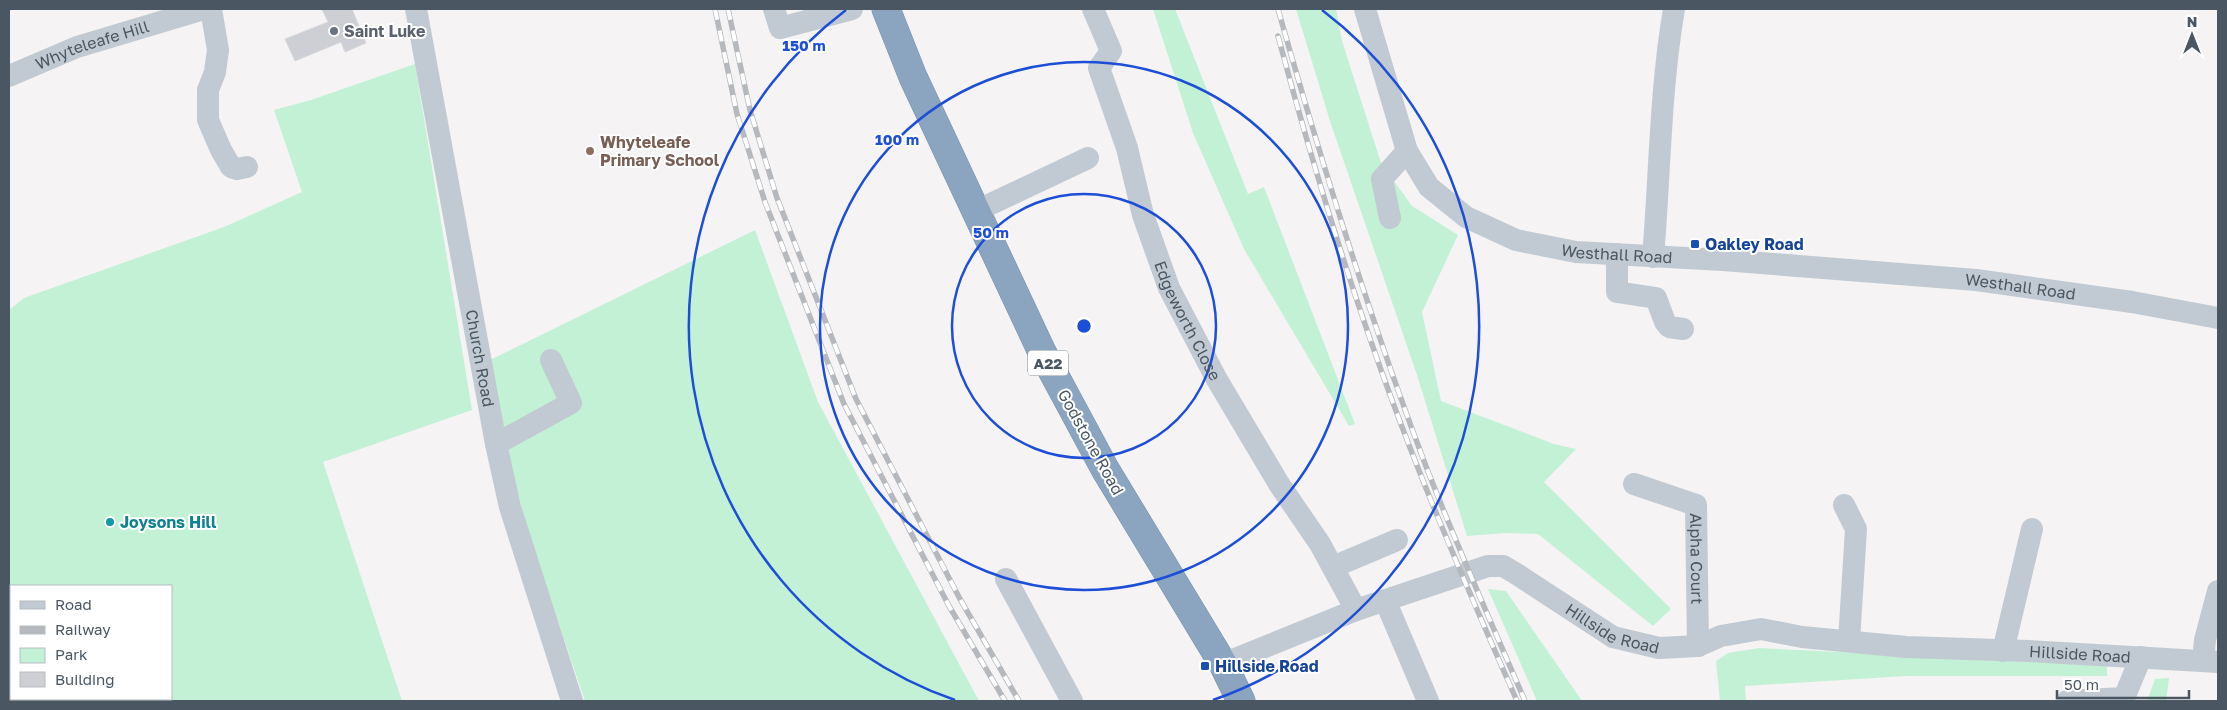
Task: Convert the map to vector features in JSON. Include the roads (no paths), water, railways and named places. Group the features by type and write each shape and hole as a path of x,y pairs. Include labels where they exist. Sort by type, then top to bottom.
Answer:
{"highway":[{"name":"Godstone Road","path":"886,9 913,77 1041,350 1105,469 1222,664 1241,701"}],"street":[{"name":"Whyteleafe Hill","path":"9,76 77,47 204,9"},
{"path":"211,9 218,50 215,72 208,90 208,120 221,150 231,166 237,169 247,167"},
{"name":"Church Road","path":"416,9 496,444 510,507 572,701"},
{"path":"774,9 780,28 852,9"},
{"name":"Edgeworth Close","path":"1093,9 1111,51 1099,68 1127,148 1143,215 1169,288 1216,378 1279,484 1334,567 1356,610"},
{"name":"Westhall Road","path":"1365,9 1407,151 1429,187 1466,217 1516,240 1576,252 1723,260 1976,280 2132,302 2218,318"},
{"path":"1653,257 1660,172 1661,115 1668,45 1674,9"},
{"path":"1390,218 1382,179 1407,151"},
{"path":"976,211 1088,158"},
{"path":"1617,254 1617,292 1656,298 1665,322 1669,327 1683,330"},
{"path":"496,444 571,403 551,360"},
{"name":"Alpha Court","path":"1634,484 1696,505 1698,646"},
{"path":"1844,505 1856,529 1849,642"},
{"name":"Hillside Road","path":"2002,650 2032,529"},
{"path":"1334,567 1397,540"},
{"name":"Hillside Road","path":"1222,664 1356,610 1488,566 1503,566 1613,637 1659,648 1698,646 1720,636 1761,629 1802,637 1906,647 2002,650 2211,662"},
{"path":"1006,579 1072,701"},
{"path":"2211,662 2205,640 2218,591"},
{"path":"1385,600 1428,701"},
{"path":"2067,701 2124,698 2141,657"}],"railway":[{"path":"715,9 737,114 765,202 844,404 949,606 1005,701"},
{"path":"728,9 750,110 777,198 856,399 960,599 1019,701"},
{"path":"1278,9 1346,237 1403,405 1448,522 1525,701"},
{"path":"1278,36 1308,145 1359,308 1378,362 1442,527 1517,701"}],"place":[{"name":"Saint Luke","path":"334,31"},
{"name":"Whyteleafe Primary School","path":"590,151"},
{"name":"Oakley Road","path":"1695,244"},
{"name":"Joysons Hill","path":"110,522"},
{"name":"Hillside Road","path":"1205,666"}]}
